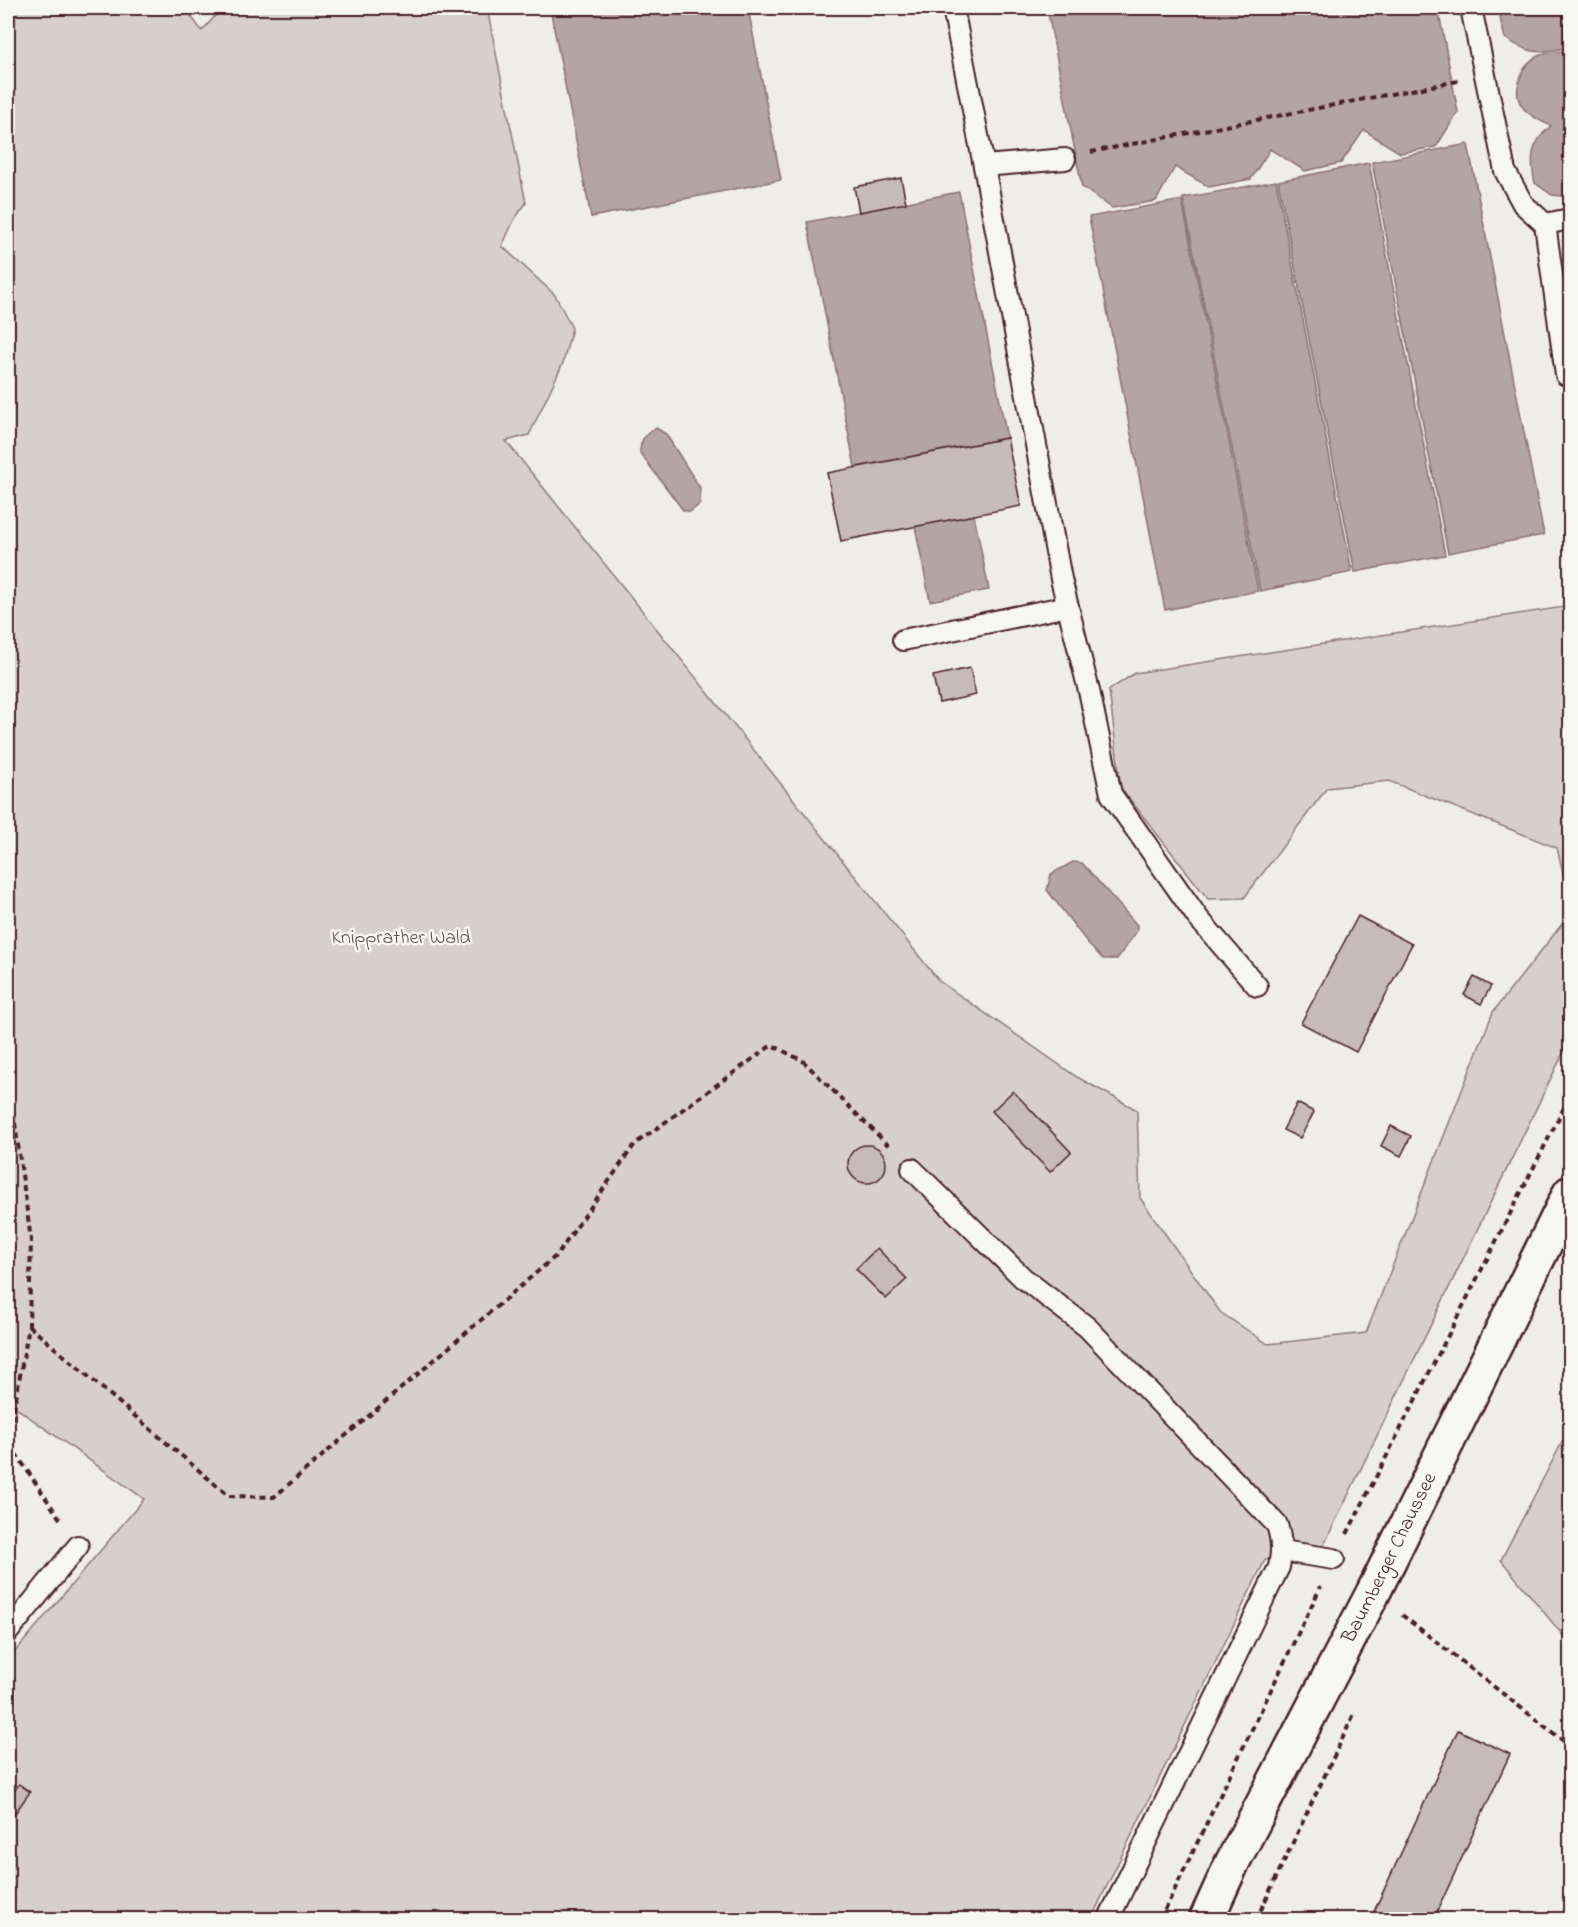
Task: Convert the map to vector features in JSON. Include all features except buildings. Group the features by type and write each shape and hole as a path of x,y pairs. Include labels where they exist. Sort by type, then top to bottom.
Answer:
{"street":[{"name":"Baumberger Chaussee","path":"1206,1920 1232,1863 1373,1593 1570,1193"}],"lane":[{"path":"953,8 1061,579 1090,694 1111,794 1198,918 1257,987"},
{"path":"1471,8 1505,171 1523,204 1545,224 1566,375"},
{"path":"984,166 1074,156"},
{"path":"1545,224 1570,219"},
{"path":"903,640 1068,606"},
{"path":"912,1169 1015,1271 1086,1327 1276,1525 1282,1539 1279,1567 1260,1602 1108,1920"},
{"path":"8,1632 78,1546"},
{"path":"1282,1551 1334,1559"}],"path":[{"path":"1074,156 1455,81"},
{"path":"29,1326 229,1496 274,1497 557,1255 635,1144 772,1046 803,1061 912,1169"},
{"path":"1160,1920 1334,1559 1570,1096"},
{"path":"8,1103 14,1116 31,1240 29,1326 8,1442 78,1546"},
{"path":"1373,1593 1570,1746"}],"green space":[{"name":"Knipprather Wald","path":"8,8 185,8 202,31 222,8 487,8 526,203 514,220 502,246 555,295 572,328 563,363 529,435 506,441 939,981 1077,1077 1137,1110 1140,1198 1220,1312 1268,1344 1366,1333 1493,1012 1570,914 1570,1039 1319,1555 1265,1560 1091,1919 8,1919 8,1660 144,1499 8,1402"},
{"path":"1570,606 1570,902 1557,848 1389,781 1327,788 1244,898 1208,899 1121,788 1109,690 1135,673"},
{"path":"1570,1427 1570,1644 1501,1560"}],"shaded area":[{"path":"550,8 748,8 781,180 591,217"},
{"path":"1047,8 1438,8 1458,112 1436,147 1400,153 1364,130 1341,163 1305,171 1270,149 1251,179 1209,187 1175,167 1156,201 1112,208 1082,187"},
{"path":"1503,8 1570,8 1570,47 1536,52 1514,44 1505,38 1500,18"},
{"path":"1570,50 1570,197 1552,195 1535,183 1532,166 1533,152 1539,139 1551,126 1522,107 1519,100 1518,83 1522,73 1533,59"},
{"path":"1468,144 1544,535 1448,553 1372,162"},
{"path":"1369,163 1445,555 1355,572 1278,181"},
{"path":"1276,181 1352,572 1260,591 1183,198"},
{"path":"959,192 1007,438 855,467 807,222"},
{"path":"1182,200 1258,591 1165,610 1089,217"},
{"path":"656,428 666,434 700,488 700,504 690,512 683,510 640,453 644,438"},
{"path":"974,515 989,590 930,601 915,526"},
{"path":"1073,862 1082,863 1137,925 1137,931 1117,959 1103,959 1090,946 1047,890 1051,874"}]}
